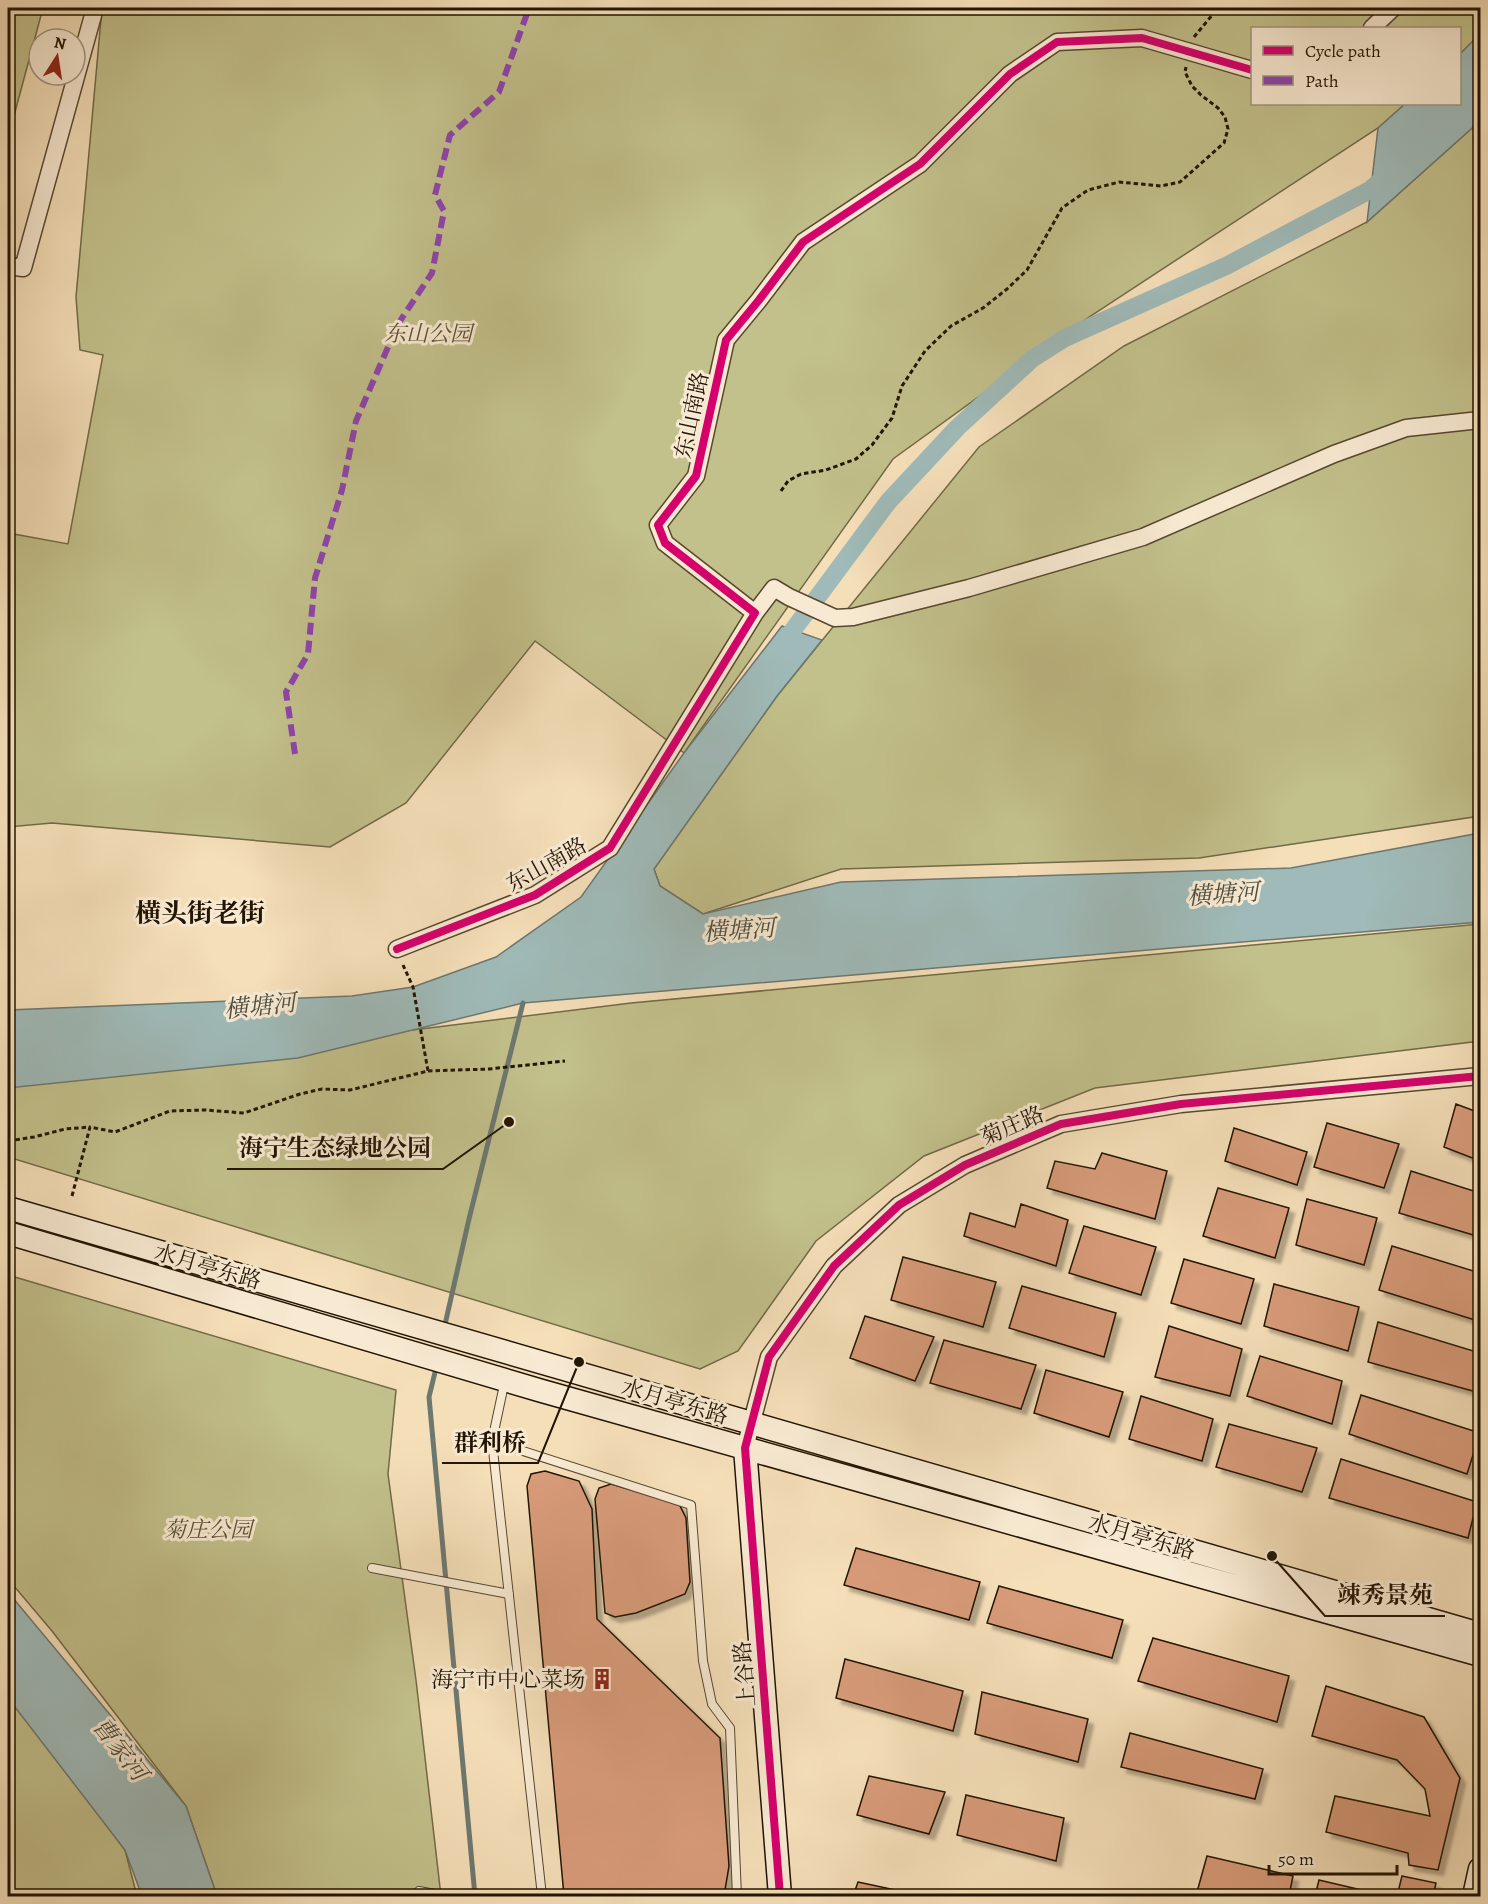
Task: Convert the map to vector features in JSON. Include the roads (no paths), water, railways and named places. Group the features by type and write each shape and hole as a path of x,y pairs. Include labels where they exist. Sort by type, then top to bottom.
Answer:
{"main road":[{"name":"水月亭东路","path":"8,1208 1480,1634"},
{"name":"水月亭东路","path":"8,1233 505,1380 1480,1655"},
{"name":"上谷路","path":"745,1448 780,1896"},
{"path":"1474,1896 1480,1869"}],"street":[{"path":"8,266 23,268 95,8"},
{"path":"1373,27 1393,8"},
{"name":"东山南路","path":"397,948 535,895 610,848 755,613 665,543 658,525 696,476 726,340 803,242 920,164 1010,74 1058,42 1142,38 1251,70"},
{"path":"755,613 774,588 835,618 853,616 969,588 1143,537 1334,454 1406,428 1480,420"},
{"name":"菊庄路","path":"745,1448 769,1357 834,1266 899,1205 965,1165 1061,1124 1072,1122 1181,1104 1480,1076"}],"lane":[{"path":"505,1380 492,1441 542,1896"},
{"path":"492,1441 691,1505 703,1661 712,1704 730,1728 737,1896"},
{"path":"372,1568 509,1594"},
{"path":"419,1891 445,1896"}],"water":[{"path":"1480,34 1480,121 1367,222 1378,128 1404,105 1461,105 1461,53"},
{"name":"横塘河","path":"782,626 822,640 777,696 654,869 660,886 703,914 841,882 1291,868 1480,833 1480,922 523,1003 298,1058 8,1088 8,1010 352,996 413,987 496,957 581,897 684,753"},
{"name":"曹家河","path":"8,1592 186,1806 217,1896 142,1896 125,1850 8,1698"}],"waterway":[{"path":"779,649 888,502 957,428 1032,359 1065,338 1226,266 1370,190 1388,174"},
{"path":"444,1329 523,1003"},
{"path":"437,1364 429,1397 475,1896"}],"place":[{"name":"海宁生态绿地公园","path":"509,1122"},
{"name":"群利桥","path":"579,1362"},
{"name":"竦秀景苑","path":"1272,1556"},
{"name":"海宁市中心菜场","path":"602,1679"}],"district":[{"name":"横头街老街","path":"200,913"}],"park label":[{"name":"东山公园","path":"428,333"},
{"name":"菊庄公园","path":"208,1529"}]}
